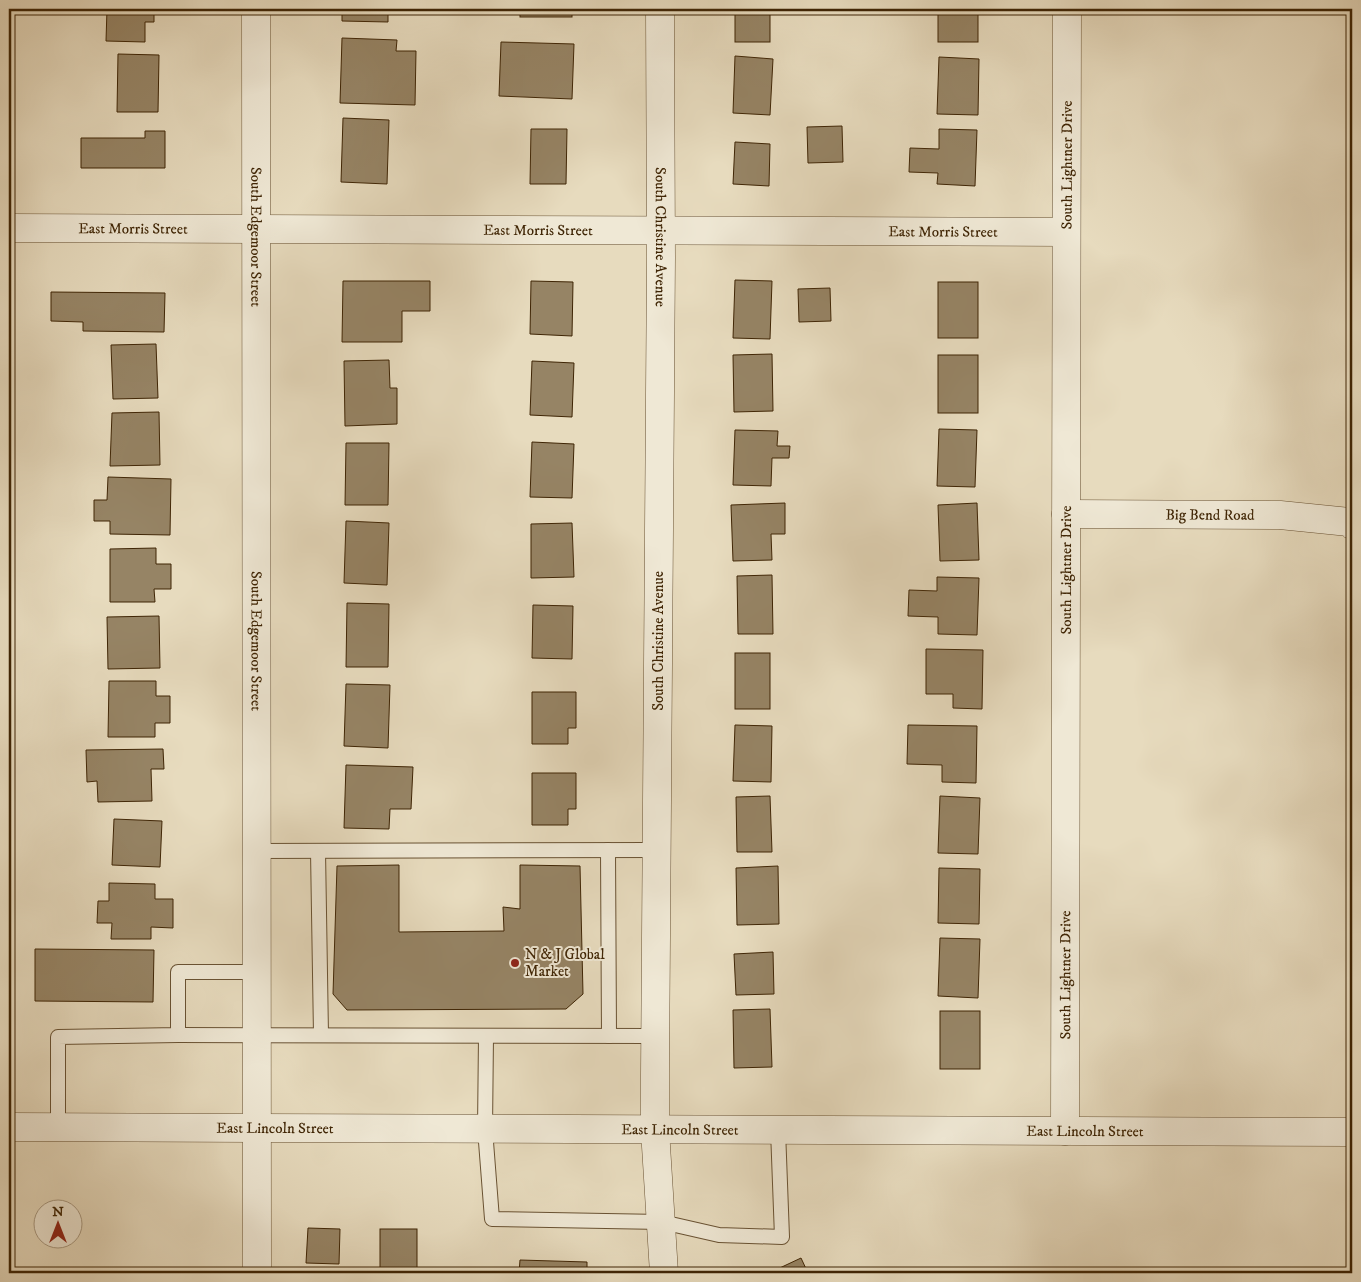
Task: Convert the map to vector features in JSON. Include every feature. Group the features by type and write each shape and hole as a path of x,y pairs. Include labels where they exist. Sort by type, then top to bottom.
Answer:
{"street":[{"name":"South Edgemoor Street","path":"256,9 257,1273"},
{"name":"South Christine Avenue","path":"660,9 661,230 655,1036 656,1130 664,1273"},
{"name":"South Lightner Drive","path":"1065,1131 1067,9"},
{"name":"East Morris Street","path":"9,228 1066,232"},
{"name":"Big Bend Road","path":"1066,514 1280,515 1349,522 1352,525"},
{"name":"East Lincoln Street","path":"9,1127 1352,1132"}],"lane":[{"path":"608,850 609,1036"},
{"path":"257,851 656,850"},
{"path":"318,851 321,1035"},
{"path":"178,1035 178,972 257,972"},
{"path":"58,1127 58,1037 178,1035 655,1036"},
{"path":"486,1036 486,1129 492,1219 662,1222 719,1235 782,1237 778,1130"}],"building":[{"path":"107,9 163,9 163,11 154,11 154,22 145,22 145,42 106,41"},
{"path":"342,9 388,9 388,22 342,21"},
{"path":"520,9 572,9 572,17 520,17"},
{"path":"735,9 770,9 770,42 735,42"},
{"path":"938,9 978,9 978,42 938,42"},
{"path":"342,38 397,40 396,51 416,51 415,105 340,103"},
{"path":"501,42 574,44 572,99 499,96"},
{"path":"118,54 159,55 158,112 117,112"},
{"path":"735,56 773,59 770,115 733,113"},
{"path":"939,57 979,59 978,115 937,114"},
{"path":"343,118 389,120 387,184 341,182"},
{"path":"842,126 843,162 808,163 807,127"},
{"path":"531,129 567,129 566,184 530,184"},
{"path":"939,129 977,130 975,186 937,184 938,173 909,172 910,148 939,149"},
{"path":"145,131 165,131 165,168 81,168 81,138 145,138"},
{"path":"735,142 770,144 769,186 733,184"},
{"path":"735,280 772,281 770,339 733,338"},
{"path":"343,281 430,281 430,311 402,311 402,342 342,342"},
{"path":"531,281 573,282 572,336 530,334"},
{"path":"938,282 978,282 978,338 938,338"},
{"path":"830,288 831,321 799,322 798,289"},
{"path":"51,292 165,293 164,332 83,331 83,322 51,321"},
{"path":"156,344 158,398 113,399 111,345"},
{"path":"772,354 773,411 734,412 733,355"},
{"path":"938,355 978,355 978,413 938,413"},
{"path":"389,360 390,388 397,388 397,424 345,426 344,361"},
{"path":"532,361 574,363 572,417 530,415"},
{"path":"159,412 160,465 110,466 112,413"},
{"path":"939,429 977,430 975,487 937,486"},
{"path":"735,430 778,431 777,446 790,446 789,458 772,458 771,486 733,485"},
{"path":"532,442 574,444 572,498 530,497"},
{"path":"346,443 389,443 388,505 345,505"},
{"path":"108,477 171,479 170,535 110,534 110,521 94,521 94,500 107,500"},
{"path":"785,503 785,534 771,534 772,560 733,561 731,505"},
{"path":"977,503 979,560 940,561 938,505"},
{"path":"346,521 389,523 387,585 344,583"},
{"path":"572,523 574,577 531,578 531,524"},
{"path":"156,548 156,564 171,564 171,589 154,589 155,602 110,602 110,549"},
{"path":"772,575 773,634 738,634 737,576"},
{"path":"937,577 979,578 977,635 938,634 938,617 908,616 909,590 937,591"},
{"path":"347,603 389,604 388,667 346,667"},
{"path":"533,605 573,606 572,659 532,658"},
{"path":"159,616 160,668 108,669 107,617"},
{"path":"926,649 983,650 982,709 953,708 953,694 926,694"},
{"path":"735,653 770,653 770,709 735,709"},
{"path":"109,681 156,681 156,696 170,696 170,723 155,723 155,737 108,737"},
{"path":"346,684 390,685 388,748 344,746"},
{"path":"532,692 576,692 576,728 568,728 568,744 532,744"},
{"path":"735,725 772,726 771,782 733,781"},
{"path":"908,725 977,726 976,783 942,782 942,765 907,764"},
{"path":"163,749 164,769 151,769 152,801 98,802 97,781 87,782 86,750"},
{"path":"346,765 413,767 411,809 390,809 389,829 344,828"},
{"path":"532,773 576,773 576,809 568,809 568,825 532,825"},
{"path":"770,796 772,852 737,852 736,797"},
{"path":"940,796 980,798 978,854 938,853"},
{"path":"114,819 162,821 160,867 112,865"},
{"path":"399,865 399,932 504,931 503,907 520,909 520,865 580,866 583,994 566,1009 347,1010 333,994 337,866"},
{"path":"778,866 779,924 737,925 736,868"},
{"path":"939,868 980,869 979,924 938,923"},
{"path":"109,883 155,884 155,899 173,899 173,928 151,927 151,939 111,939 112,923 97,923 98,901 109,901"},
{"path":"940,938 980,939 978,998 938,996"},
{"path":"35,949 154,950 153,1002 35,1001"},
{"path":"773,952 774,994 736,995 734,954"},
{"path":"770,1009 772,1067 734,1068 733,1010"},
{"path":"940,1011 980,1011 980,1069 940,1069"},
{"path":"308,1228 340,1229 339,1264 306,1263"},
{"path":"380,1229 417,1229 417,1273 380,1273"},
{"path":"801,1258 808,1273 769,1273"},
{"path":"520,1260 587,1262 587,1273 519,1273"}],"place":[{"name":"N & J Global Market","path":"515,963"}]}
